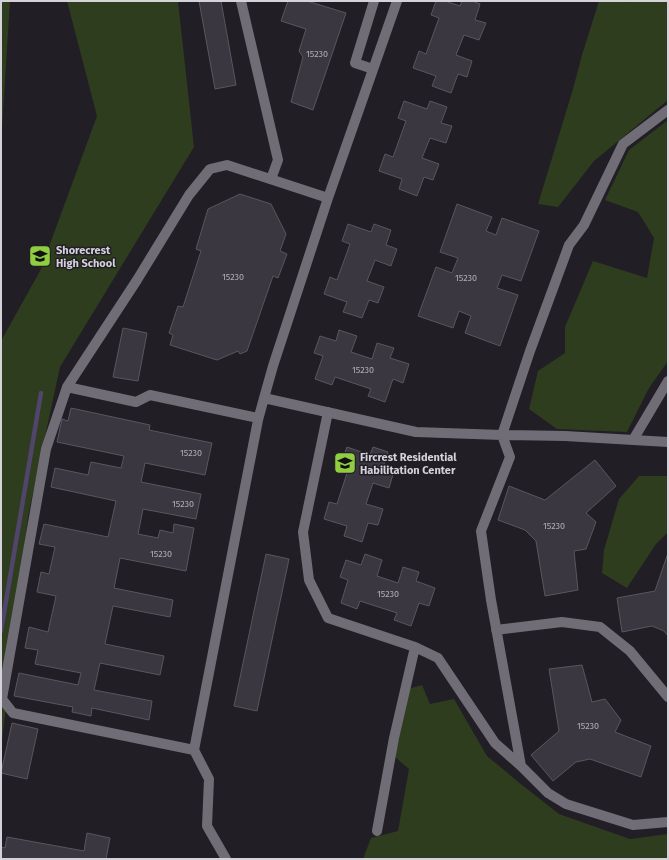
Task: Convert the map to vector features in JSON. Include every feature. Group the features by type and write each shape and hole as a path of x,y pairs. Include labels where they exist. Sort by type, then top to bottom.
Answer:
{"lane":[{"path":"241,1 278,160 271,179"},
{"path":"373,69 355,63 374,1"},
{"path":"226,859 207,826 209,779 194,750 258,418 273,366 328,198 397,1"},
{"path":"521,766 496,630 480,531 510,457 502,436 530,351 569,246 584,225 623,144 668,110"},
{"path":"194,750 13,713 2,699 46,449 67,387 137,280 189,195 210,169 227,165 328,198"},
{"path":"633,440 668,381"},
{"path":"67,387 136,402 150,395 258,418"},
{"path":"264,398 416,432 502,436 565,436 668,442"},
{"path":"328,412 303,532 309,580 328,618 415,647 438,658 495,743 548,792 566,804 633,825 668,822"},
{"path":"496,630 562,622 600,627 630,651 668,697"},
{"path":"377,831 394,738 415,647"}],"green space":[{"path":"1,1 10,1 1,145"},
{"path":"67,1 178,1 194,147 60,367 28,516 1,750 1,341 40,271 97,116"},
{"path":"599,1 628,1 629,3 631,1 668,1 668,100 594,161 558,207 538,204 582,55"},
{"path":"668,120 668,361 649,388 627,432 557,429 529,409 538,371 565,353 565,327 593,261 647,278 654,238 638,212 605,200 629,150"},
{"path":"639,476 668,476 668,532 656,544 627,588 602,573 604,550 619,499"},
{"path":"422,685 430,704 454,699 487,756 559,814 630,839 668,834 668,859 363,859 371,838 398,831 409,769 395,757 408,689"}],"building":[{"path":"199,1 221,1 236,85 215,89"},
{"path":"288,1 307,1 346,13 313,110 291,102 303,57 299,51 306,29 281,21"},
{"path":"436,1 445,1 460,6 462,1 472,1 480,4 475,20 486,23 479,40 464,35 456,55 472,61 467,77 458,74 451,93 432,86 436,76 413,68 419,51 426,54 439,18 431,15"},
{"path":"404,101 427,109 430,101 447,107 441,123 452,126 446,143 430,138 422,158 439,164 433,180 424,177 417,196 399,189 402,179 379,171 385,154 393,157 406,121 398,118"},
{"path":"240,194 271,204 286,234 280,251 287,254 278,278 273,276 247,351 240,354 238,351 217,360 170,345 173,335 169,333 178,306 183,307 201,251 196,249 208,209"},
{"path":"457,204 492,217 486,231 496,235 502,218 539,231 521,281 502,275 497,288 518,295 500,346 465,333 471,316 459,311 453,328 418,316 436,267 452,273 458,258 440,252"},
{"path":"348,224 371,232 374,224 391,230 386,245 397,249 391,266 375,260 367,281 384,287 378,303 369,300 362,318 343,312 347,302 324,294 330,277 337,280 350,244 342,241"},
{"path":"123,328 147,333 138,381 113,377"},
{"path":"339,330 357,336 351,352 372,359 377,343 394,348 390,358 409,364 403,383 393,379 385,402 368,396 371,389 335,377 332,385 315,379 323,356 314,353 320,336 336,341"},
{"path":"71,408 150,425 149,430 212,443 205,475 145,463 141,482 201,494 196,519 143,509 138,534 158,538 160,530 173,533 174,524 194,528 186,571 120,558 114,588 173,600 170,617 113,606 105,644 164,656 160,675 100,663 94,690 152,701 149,720 92,708 91,716 72,712 73,707 14,696 19,673 78,685 81,673 35,664 38,650 25,648 29,627 48,632 56,596 37,592 41,572 49,574 55,547 39,544 44,524 108,537 116,501 51,487 55,468 88,475 91,462 121,468 124,456 57,442 62,419 68,421"},
{"path":"347,447 370,455 373,447 388,452 383,467 394,471 389,488 373,483 366,504 383,509 378,525 368,523 362,542 344,536 347,526 324,519 329,502 337,504 349,467 341,463"},
{"path":"595,460 616,486 586,513 596,522 586,549 574,551 578,590 545,596 536,541 525,530 498,520 509,486 545,500"},
{"path":"668,553 668,636 664,631 652,626 622,632 617,598 655,591"},
{"path":"266,554 289,559 257,711 234,706"},
{"path":"365,554 382,560 377,576 398,583 403,567 419,572 416,581 435,588 429,606 419,603 411,626 394,620 397,613 360,601 357,609 341,603 348,580 340,577 346,560 361,565"},
{"path":"582,665 592,702 605,699 621,720 615,732 651,746 641,777 590,759 576,762 553,781 531,755 559,731 549,669"},
{"path":"12,723 38,729 27,779 1,773"},
{"path":"87,833 110,838 106,859 1,859 1,847 5,848 7,837 84,851"}],"waterway":[{"path":"1,631 41,393"}],"place":[{"name":"Shorecrest High School","path":"40,256"},
{"name":"Fircrest Residential Habilitation Center","path":"345,463"}]}
